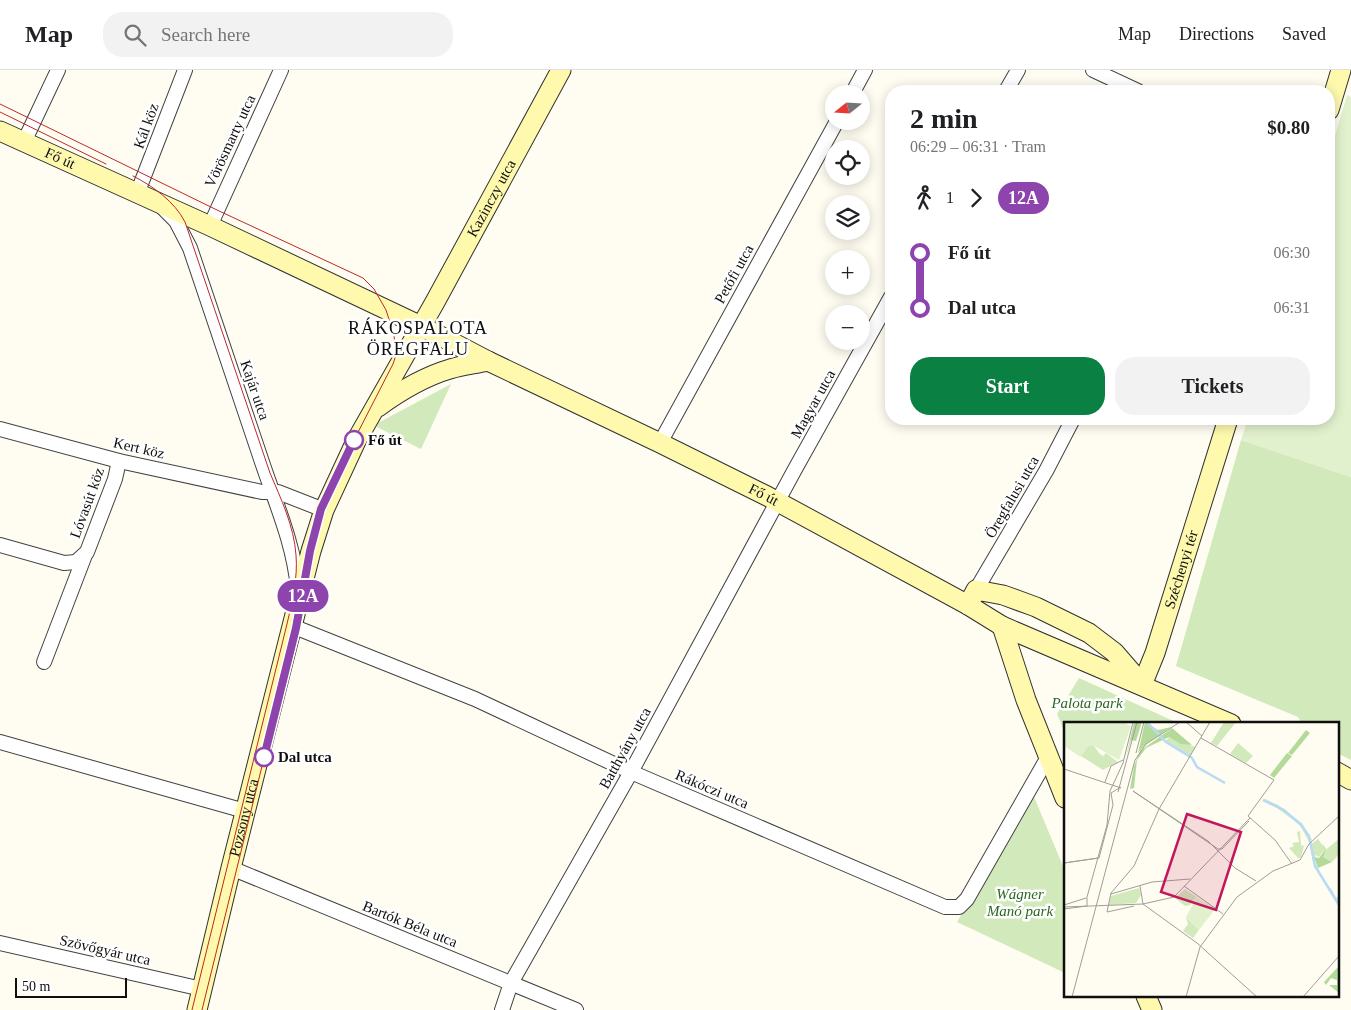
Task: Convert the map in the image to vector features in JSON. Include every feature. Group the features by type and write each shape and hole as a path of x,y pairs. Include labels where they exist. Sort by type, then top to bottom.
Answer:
{"street":[{"path":"24,142 58,70"},
{"name":"Kál köz","path":"137,194 184,70"},
{"name":"Vörösmarty utca","path":"210,226 281,70"},
{"name":"Kazinczy utca","path":"421,326 561,70"},
{"path":"857,85 865,70"},
{"path":"1009,85 1018,70"},
{"path":"1093,70 1125,85"},
{"path":"1335,90 1341,70"},
{"name":"Petőfi utca","path":"660,443 832,130"},
{"name":"Fő út","path":"0,131 210,226 421,326 488,361 660,443 972,598 1002,626"},
{"name":"Kajár utca","path":"156,202 176,221 188,241 287,531 296,572 298,600"},
{"name":"Magyar utca","path":"778,502 885,308"},
{"name":"Pozsony utca","path":"197,1010 310,551 324,510 356,441 421,326"},
{"path":"373,410 402,390 426,378 451,368 488,361"},
{"name":"Öregfalusi utca","path":"972,598 1046,471 1070,425"},
{"name":"Széchenyi tér","path":"1142,685 1155,653 1226,425"},
{"name":"Kert köz","path":"0,429 119,461 262,492 278,492 324,510"},
{"name":"Lóvasút köz","path":"0,546 64,563 76,562 87,552 115,479 119,461"},
{"name":"Batthyány utca","path":"502,1010 511,983 632,772 778,502"},
{"path":"44,662 87,552"},
{"path":"972,598 1003,595 1036,607 1088,633 1114,652 1142,685"},
{"name":"Rákóczi utca","path":"292,626 475,698 632,772 946,908 959,906 967,899 1048,757"},
{"path":"1002,626 1226,722"},
{"path":"1002,626 1026,700 1064,796"},
{"path":"0,742 245,811"},
{"path":"1338,773 1351,780"},
{"name":"Bartók Béla utca","path":"231,868 576,1010"},
{"name":"Szövőgyár utca","path":"0,943 202,989"},
{"path":"1147,998 1152,1010"}],"green space":[{"path":"1347,95 1351,97 1351,477 1241,440 1246,425 1335,425 1335,136"},
{"path":"451,384 421,449 377,427 378,423"},
{"path":"1241,440 1351,477 1351,760 1338,754 1338,722 1301,722 1298,717 1176,666"},
{"name":"Palota park","path":"1079,678 1176,722 1064,722 1064,731 1057,714"},
{"name":"Wágner Manó park","path":"1032,792 1064,869 1064,973 957,922"}],"tram line":[{"path":"0,104 217,210 363,278 374,289 386,310 394,335 396,355 393,364 321,509 296,628 202,1010"},
{"path":"0,112 106,164"},
{"path":"133,176 163,195 185,222 270,473 286,513 293,534 296,555 293,599 192,1010"},
{"name":"12A","path":"264,757 296,628 310,551 321,509 354,440"}],"place":[{"name":"Fő út","path":"354,440"},
{"name":"Dal utca","path":"264,757"}],"district":[{"name":"RÁKOSPALOTA ÖREGFALU","path":"418,338"}]}
